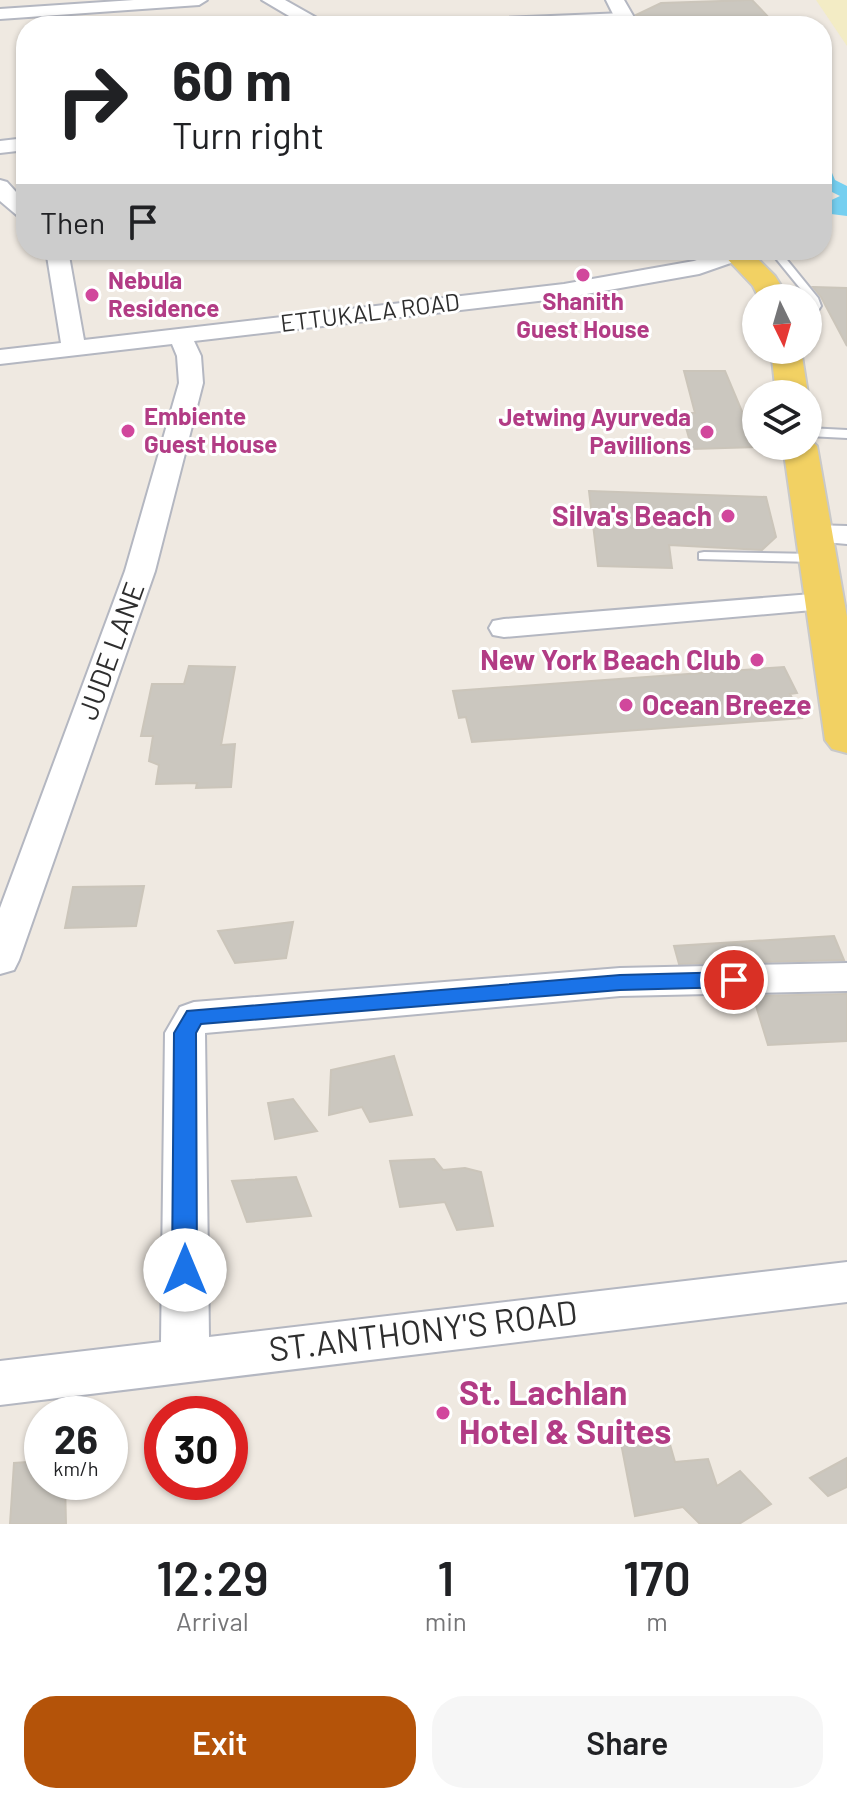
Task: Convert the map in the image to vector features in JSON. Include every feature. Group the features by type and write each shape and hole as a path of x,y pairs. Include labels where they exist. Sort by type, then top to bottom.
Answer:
{"main road":[{"path":"744,260 766,284"},
{"path":"804,460 825,542 847,740"}],"street":[{"path":"0,14 199,0"},
{"path":"271,0 302,16"},
{"path":"0,186 16,205"},
{"path":"59,260 74,350"},
{"name":"ETTUKALA ROAD","path":"0,357 564,291 725,260"},
{"name":"JUDE LANE","path":"0,960 140,571 191,383 189,356 180,335"},
{"path":"504,628 833,617"},
{"path":"185,1359 185,1033 194,1017 620,982 847,977"},
{"name":"ST.ANTHONY'S ROAD","path":"0,1383 847,1282"}],"lane":[{"path":"780,260 801,284"},
{"path":"822,433 847,434"},
{"path":"704,556 825,542"}],"sand":[{"path":"816,0 847,0 847,46 832,24 832,16 827,16"}],"water":[{"path":"832,173 835,180 847,186 847,216 832,214 832,200 840,196 832,192"}],"building":[{"path":"752,0 767,16 636,15 661,3"},
{"path":"822,287 847,288 847,346 822,299"},
{"path":"684,371 725,371 742,411 742,447 692,449 682,413 695,413"},
{"path":"589,491 766,497 776,537 762,550 669,545 672,568 598,566"},
{"path":"189,666 235,667 221,745 235,744 231,787 196,788 197,783 156,784 159,765 149,761 153,736 141,736 152,684 184,684"},
{"name":"Ocean Breeze","path":"784,667 797,693 790,694 802,718 472,742 466,717 459,718 453,691"},
{"path":"144,886 136,926 65,928 73,887"},
{"path":"293,922 286,958 235,963 218,931"},
{"path":"834,936 844,960 679,964 674,946"},
{"path":"847,994 847,1041 768,1045 753,996"},
{"path":"394,1056 412,1115 370,1122 362,1107 329,1115 331,1070"},
{"path":"293,1099 317,1131 275,1139 268,1103"},
{"path":"434,1159 443,1170 465,1168 481,1172 493,1226 457,1230 445,1202 400,1207 390,1161"},
{"path":"296,1177 311,1216 247,1222 232,1181"},
{"path":"665,1427 675,1462 708,1459 717,1486 740,1471 771,1504 739,1524 700,1524 683,1507 635,1516 620,1438"},
{"path":"847,1458 847,1487 828,1496 810,1478"},
{"path":"24,1462 24,1500 65,1500 66,1524 10,1524 14,1463"}],"place":[{"name":"Shanith Guest House","path":"583,275"},
{"name":"Nebula Residence","path":"92,295"},
{"name":"Embiente Guest House","path":"128,431"},
{"name":"Jetwing Ayurveda Pavillions","path":"707,432"},
{"name":"Silva's Beach","path":"728,516"},
{"name":"New York Beach Club","path":"757,660"},
{"name":"Ocean Breeze","path":"626,705"},
{"name":"St. Lachlan Hotel & Suites","path":"443,1413"}],"route":[{"path":"185,1270 185,1033 194,1017 620,982 734,980"}]}
